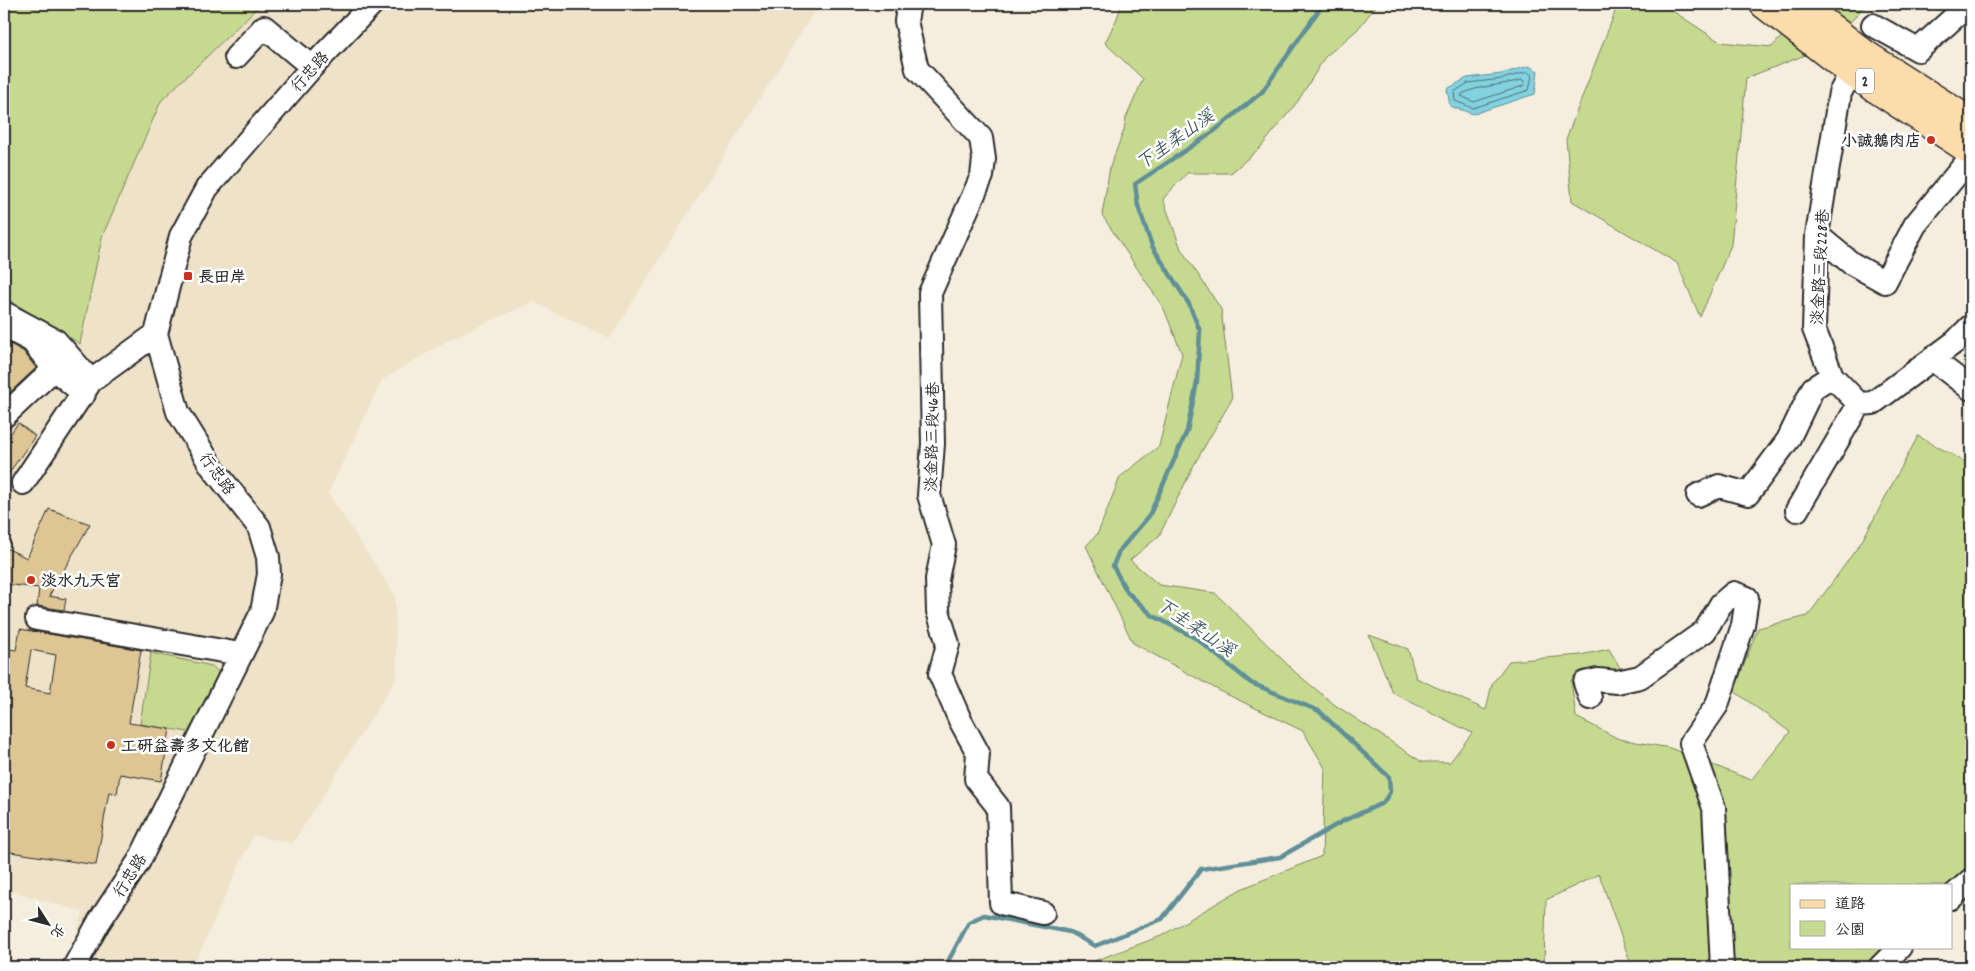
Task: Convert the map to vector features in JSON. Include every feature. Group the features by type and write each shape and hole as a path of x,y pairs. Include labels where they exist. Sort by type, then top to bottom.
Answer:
{"main road":[{"name":"2","path":"1764,4 1851,72 1971,151"},
{"name":"2","path":"1800,4 1866,55 1971,122"}],"street":[{"name":"行忠路","path":"74,967 99,922 139,861 262,612 265,602 268,557 259,527 212,467 178,412 156,334 181,236 207,188 312,67 372,4"},
{"name":"淡金路三段46巷","path":"909,4 906,21 917,69 981,138 984,159 982,176 930,293 933,444 929,495 944,545 937,579 938,611 948,644 940,674 960,720 978,753 976,779 998,807 1001,903 1043,913"},
{"path":"1873,25 1918,50 1958,14 1971,5"},
{"path":"236,57 264,27 312,67"},
{"name":"淡金路三段228巷","path":"1851,72 1840,93 1818,235 1814,329 1832,376 1859,404"},
{"path":"1818,235 1851,263 1885,282 1916,225 1971,157"},
{"path":"4,313 56,341 87,388"},
{"path":"4,326 32,341 54,369 87,388"},
{"path":"1797,510 1859,404 1873,403 1955,342 1971,326"},
{"path":"23,483 87,388 156,334"},
{"path":"1932,359 1971,389"},
{"path":"4,416 54,369"},
{"path":"1698,495 1719,486 1748,494 1788,440 1813,388 1832,376"},
{"path":"1590,698 1585,683 1598,680 1617,682 1640,677 1705,631 1721,604 1734,593 1747,598 1744,625 1717,705 1691,743 1714,808 1722,967"},
{"path":"37,619 240,654"},
{"path":"1952,897 1971,880"},
{"path":"1880,967 1899,948"}],"shaded area":[{"path":"261,4 819,4 610,338 533,302 450,339 382,380 328,493 395,595 397,677 293,843 253,835 193,967 66,967 83,912 4,889 4,297 80,344 102,237 161,100"}],"green space":[{"path":"4,4 261,4 161,101 102,237 80,344 4,297"},
{"path":"1122,4 1384,4 1376,6 1357,30 1325,57 1298,101 1261,147 1231,173 1187,173 1163,199 1181,249 1221,309 1232,399 1195,463 1159,536 1130,560 1159,585 1215,593 1296,673 1335,705 1422,762 1450,762 1472,733 1393,693 1369,635 1408,649 1416,678 1486,710 1492,684 1509,661 1581,655 1609,649 1622,671 1571,680 1576,717 1619,739 1670,748 1751,780 1790,732 1734,691 1758,628 1808,616 1862,541 1918,436 1971,465 1971,880 1952,885 1790,884 1790,948 1889,948 1866,967 1632,967 1599,874 1546,900 1544,967 1078,967 1161,936 1241,889 1322,856 1325,768 1303,731 1220,691 1133,643 1086,546 1098,533 1120,477 1159,446 1182,354 1164,309 1102,215 1110,167 1124,130 1126,118 1143,79 1105,43"},
{"path":"1610,4 1662,4 1720,42 1772,47 1783,35 1808,54 1746,78 1731,245 1700,317 1677,263 1572,201 1566,139 1615,12"},
{"path":"1817,4 1866,4 1848,25"},
{"path":"151,653 212,666 218,672 218,679 188,732 140,724"}],"water":[{"path":"1529,66 1538,71 1535,94 1473,114 1450,106 1447,89 1467,78 1501,74"}],"building":[{"path":"8,343 23,351 36,368 4,398 4,348"},
{"path":"18,423 35,436 4,480 4,443"},
{"path":"49,509 90,524 49,596 66,599 64,610 37,606 39,588 4,584 4,547 27,558"},
{"path":"20,629 141,650 129,723 170,729 161,781 120,774 117,794 109,792 96,865 4,851 4,700 7,682 4,680 9,649 16,650","holes":["31,650 56,655 50,693 25,688"]}],"waterway":[{"name":"下圭柔山溪","path":"945,967 969,922 984,915 1070,932 1095,946 1162,919 1201,869 1280,857 1343,821 1383,803 1390,792 1389,777 1319,711 1251,683 1197,639 1152,615 1127,592 1113,566 1119,551 1149,516 1187,431 1197,382 1200,331 1189,304 1152,246 1138,206 1135,184 1213,132 1262,92 1323,4"}],"place":[{"name":"小誠鵝肉店","path":"1931,140"},
{"name":"長田岸","path":"188,276"},
{"name":"淡水九天宮","path":"31,580"},
{"name":"工研益壽多文化館","path":"111,745"}]}
